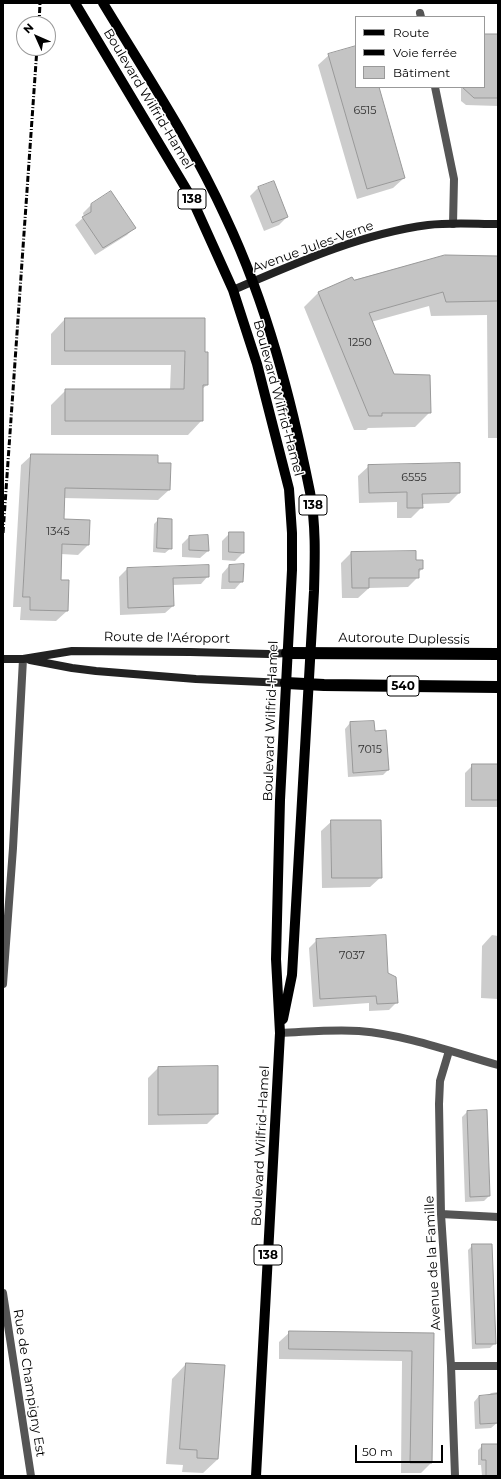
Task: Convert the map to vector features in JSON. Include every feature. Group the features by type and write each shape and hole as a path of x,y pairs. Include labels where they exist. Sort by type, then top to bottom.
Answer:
{"highway":[{"name":"Route de l'Aéroport","path":"287,653 310,654"},
{"name":"Autoroute Duplessis","path":"310,654 498,654"},
{"name":"Route de l'Aéroport","path":"286,683 308,684"},
{"name":"540","path":"308,684 498,687"}],"main road":[{"name":"Boulevard Wilfrid-Hamel","path":"75,3 188,191 210,236 233,290 257,364 283,461 290,495 292,534 280,800 276,959 280,1033 256,1476"},
{"name":"Boulevard Wilfrid-Hamel","path":"104,3 197,160 227,218 267,320 279,360 308,478 314,516 315,544 310,654 292,975 280,1033"},
{"name":"Avenue Jules-Verne","path":"233,290 367,238 422,226 498,224"},
{"name":"Route de l'Aéroport","path":"3,659 23,659 72,651 287,653"},
{"name":"Route de l'Aéroport","path":"23,659 96,671 196,679 286,683"}],"street":[{"path":"435,88 454,179 453,224"},
{"path":"3,984 13,848 23,659"},
{"path":"280,1033 358,1031 402,1038 450,1050 498,1065"},
{"name":"Avenue de la Famille","path":"450,1050 440,1081 438,1104 441,1214 451,1366 455,1476"},
{"path":"441,1214 498,1217"},
{"name":"Rue de Champigny Est","path":"3,1293 31,1476"},
{"path":"451,1366 498,1366"}],"building":[{"path":"485,34 498,34 498,98 474,98 463,88 485,88"},
{"path":"355,46 355,88 379,88 405,178 367,189 328,54"},
{"path":"274,181 288,217 272,223 258,187"},
{"path":"111,191 136,228 103,248 82,217 91,212 91,204"},
{"path":"445,255 498,256 498,301 446,302 443,292 369,313 394,374 430,375 431,413 382,413 382,416 369,416 318,292 352,277 354,280"},
{"path":"65,318 205,318 205,352 208,352 208,385 203,385 203,421 65,421 65,389 184,389 185,351 65,351"},
{"path":"31,454 158,455 158,463 171,463 170,490 65,488 64,519 90,520 89,545 62,544 61,580 69,580 68,611 30,610 30,597 23,597"},
{"path":"460,463 460,493 422,494 423,508 407,508 407,492 369,493 368,465"},
{"path":"158,518 172,519 172,549 157,548"},
{"path":"229,532 244,532 244,553 229,552"},
{"path":"208,535 209,551 189,550 189,536"},
{"path":"416,551 416,560 423,560 423,569 419,569 419,578 369,578 369,588 352,588 351,552"},
{"path":"244,564 243,582 229,582 229,565"},
{"path":"209,565 209,577 173,578 174,606 128,608 127,568"},
{"path":"374,721 375,731 386,730 389,770 353,773 350,722"},
{"path":"472,764 498,764 498,800 472,800"},
{"path":"331,820 381,820 382,878 332,878"},
{"path":"386,935 388,973 396,977 398,1003 377,1004 376,996 320,999 316,939"},
{"path":"218,1066 218,1114 158,1115 158,1067"},
{"path":"487,1110 490,1196 470,1197 467,1111"},
{"path":"472,1244 492,1244 496,1344 476,1344"},
{"path":"289,1331 434,1333 432,1463 410,1463 412,1351 289,1349"},
{"path":"186,1363 225,1365 218,1459 197,1458 197,1450 180,1449"},
{"path":"498,1394 498,1423 480,1424 479,1396"},
{"path":"482,1444 498,1444 498,1476 486,1476 486,1460 482,1460"}],"railway":[{"path":"39,16 40,3"},
{"path":"3,533 36,56"}]}
